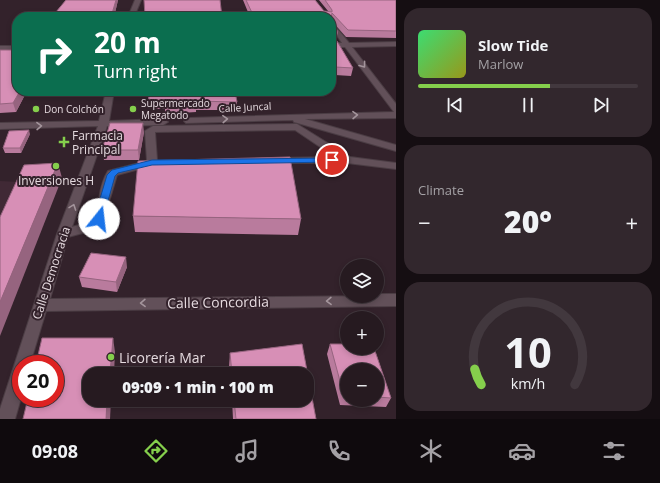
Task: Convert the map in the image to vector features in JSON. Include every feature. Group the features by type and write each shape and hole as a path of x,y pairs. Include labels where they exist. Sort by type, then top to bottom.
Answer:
{"street":[{"path":"133,12 138,0"},
{"path":"336,29 396,110"},
{"path":"336,45 396,44"},
{"path":"0,48 12,48"},
{"name":"Calle Democracia","path":"25,355 63,234 103,125 109,96"},
{"name":"Calle Juncal","path":"0,126 103,125 284,116 396,115"},
{"path":"284,116 396,148"},
{"path":"152,162 150,131 153,130 295,127 347,160"},
{"path":"269,161 347,160 396,166"},
{"path":"63,234 90,227 99,219 112,173 152,162 168,162"},
{"name":"Calle Concordia","path":"40,305 396,300"},
{"path":"6,419 12,399"}],"shaded area":[{"path":"0,181 19,182 0,225"}],"building":[{"path":"66,0 116,0 112,12 56,12"},
{"path":"144,0 220,0 221,12 145,12"},
{"path":"246,0 315,0 324,11 332,12 252,12"},
{"path":"325,0 396,0 396,31 348,30 336,17 336,12 332,12"},
{"path":"336,41 337,41 353,68 336,67"},
{"path":"0,50 12,50 12,96 17,96 13,103 0,104"},
{"path":"149,96 236,96 237,102 195,101 196,103 165,105 165,100 149,100"},
{"path":"110,123 143,123 138,150 102,150"},
{"path":"29,130 20,148 3,148 9,131"},
{"path":"290,157 301,219 133,216 138,161"},
{"path":"58,163 0,302 0,217 24,165"},
{"path":"91,253 126,257 116,282 79,277"},
{"path":"42,338 113,338 111,367 82,367 82,407 107,407 106,419 23,419 26,407 64,407 64,355 38,355"},
{"path":"302,344 306,367 231,367 230,353"},
{"path":"330,344 340,344 340,355 376,355 379,363 340,363 340,381"},
{"path":"384,377 391,398 384,398"},
{"path":"235,407 314,407 316,419 236,419"}],"place":[{"name":"Don Colchón","path":"36,109"},
{"name":"Supermercado Megatodo","path":"133,109"},
{"name":"Farmacia Principal","path":"64,142"},
{"name":"Inversiones H","path":"56,166"},
{"name":"Licorería Mar","path":"111,357"}],"route":[{"path":"99,219 111,175 115,171 152,162 332,160"}]}
